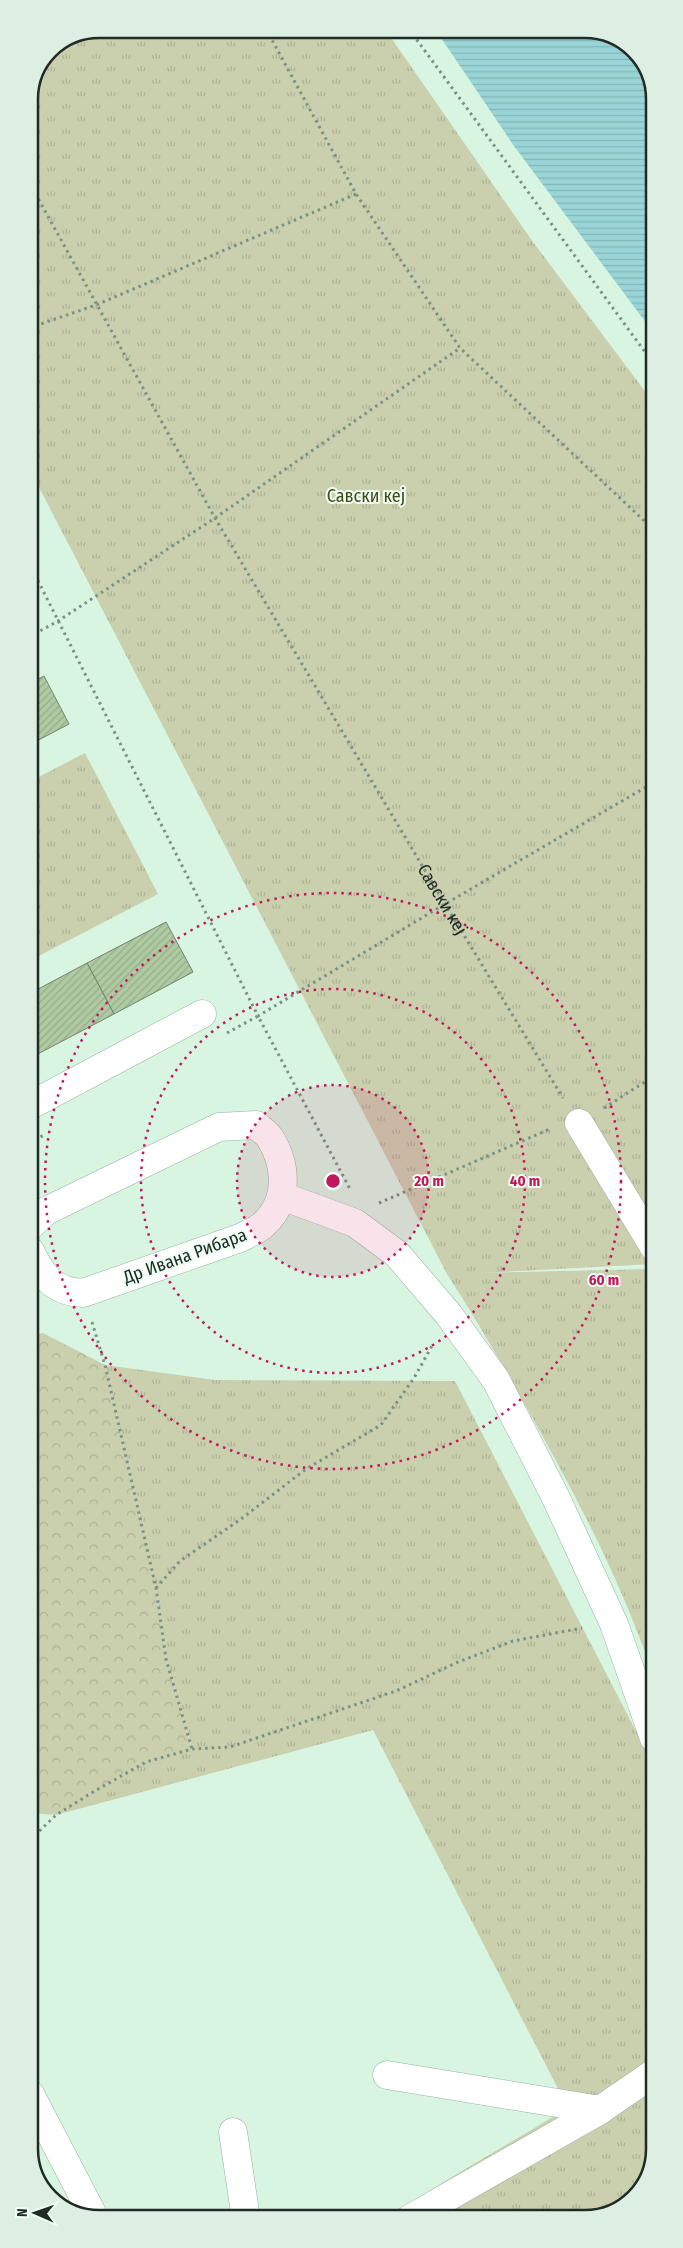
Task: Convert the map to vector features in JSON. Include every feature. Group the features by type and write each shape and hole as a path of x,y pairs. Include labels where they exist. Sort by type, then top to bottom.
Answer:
{"street":[{"path":"38,1101 202,1014"},
{"path":"578,1121 646,1234"},
{"path":"38,1218 46,1211 219,1127 256,1125 270,1136 284,1174 282,1196 354,1223 397,1254 449,1315 496,1380 556,1498 614,1624 646,1715"},
{"name":"Др Ивана Рибара","path":"83,1293 240,1238 264,1224 282,1196"},
{"path":"38,1269 48,1281 72,1292 83,1293"},
{"path":"387,2075 600,2110"},
{"path":"425,2210 600,2110 646,2078"},
{"path":"38,2109 90,2210"},
{"path":"233,2132 245,2210"}],"path":[{"path":"271,38 356,194 460,348 646,522"},
{"path":"416,38 646,353"},
{"path":"38,325 96,305 356,194"},
{"name":"Савски кеј","path":"38,199 215,518 445,904 578,1121"},
{"path":"38,632 58,621 215,518 460,348"},
{"path":"38,581 258,1016 352,1194"},
{"path":"224,1035 646,787"},
{"path":"370,1207 578,1121 646,1081"},
{"path":"38,1139 55,1129"},
{"path":"83,1293 105,1365 156,1588 166,1658 192,1749"},
{"path":"156,1588 180,1562 241,1519 306,1469 381,1425 414,1378 449,1315"},
{"path":"38,1832 56,1815 146,1762 192,1749 230,1747 396,1690 458,1662 513,1641 556,1632 614,1624"}],"green space":[{"name":"Савски кеј","path":"98,38 391,38 533,242 646,393 646,1264 479,1273 646,1269 646,1656 612,1571 578,1502 523,1401 447,1274 38,485 39,86 42,75 55,55 75,42"},
{"path":"85,753 158,894 38,956 38,777"},
{"path":"43,1333 105,1365 156,1588 166,1659 192,1749 146,1762 56,1815 38,1814 38,1334"},
{"path":"105,1365 215,1380 455,1381 646,1751 646,2150 641,2173 625,2195 604,2207 585,2210 396,2210 568,2108 373,1730 56,1815 146,1762 192,1748 166,1659 156,1588"}],"water":[{"path":"441,38 589,38 608,42 625,53 633,61 641,75 646,98 646,323 514,146"}],"building":[{"path":"44,676 69,724 38,740 38,679"},
{"path":"166,922 193,972 114,1014 87,963"},
{"path":"87,963 114,1014 38,1054 38,989"}]}
